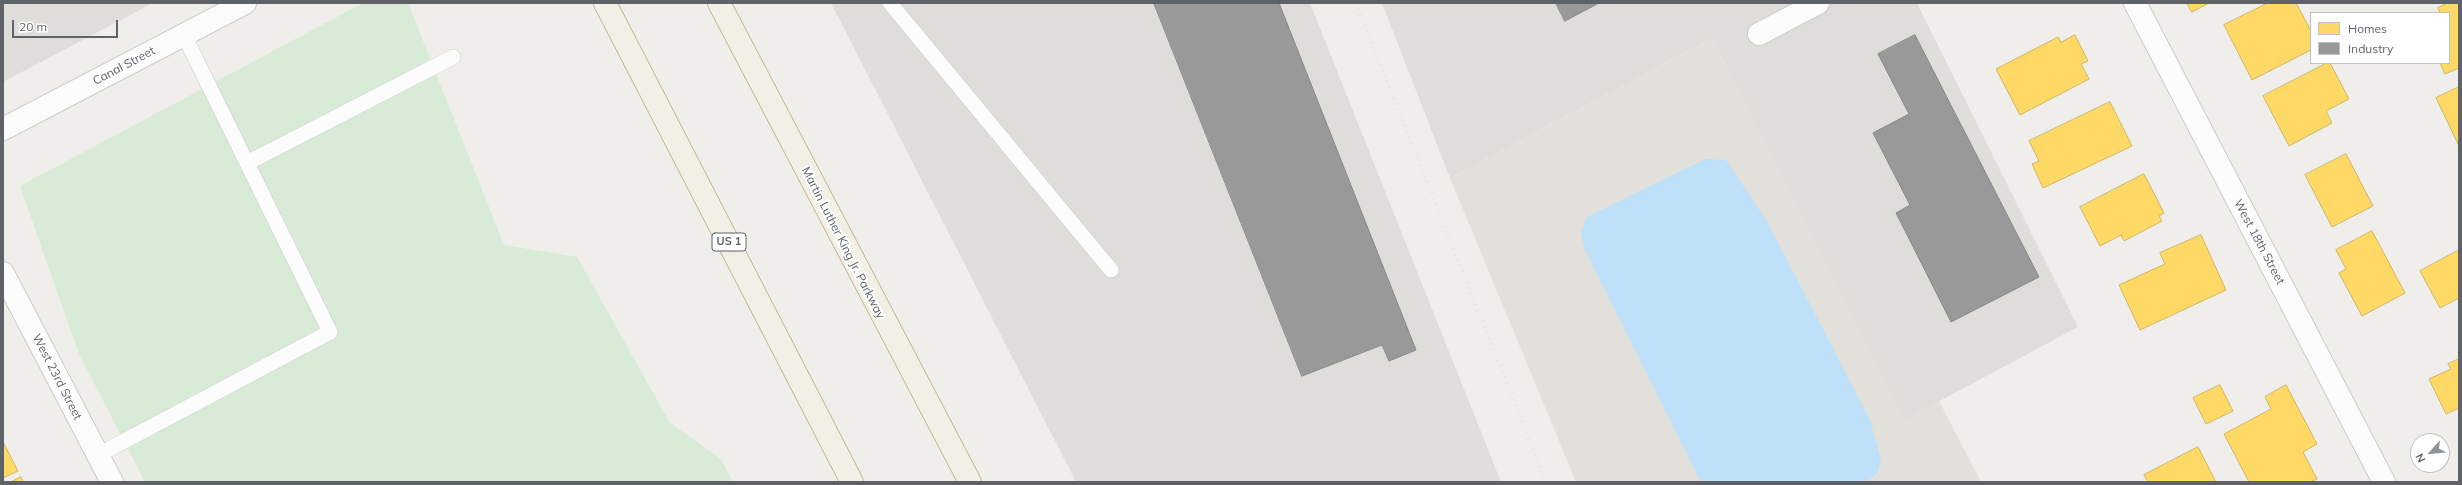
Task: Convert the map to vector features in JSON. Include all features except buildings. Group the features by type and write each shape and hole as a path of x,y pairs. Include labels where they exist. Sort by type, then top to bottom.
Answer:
{"highway":[{"name":"US 1","path":"605,3 852,482"},
{"name":"Martin Luther King Jr. Parkway","path":"719,3 970,482"}],"street":[{"name":"Canal Street","path":"3,129 245,3"},
{"path":"1759,34 1818,3"},
{"name":"West 18th Street","path":"2134,3 2384,482"},
{"name":"West 23rd Street","path":"3,273 112,482"}],"lane":[{"path":"890,3 1111,270"},
{"path":"98,455 330,332 184,35"},
{"path":"247,164 453,57"}],"shaded area":[{"path":"3,3 153,3 3,82"},
{"path":"831,3 1310,3 1501,482 1076,482"},
{"path":"1382,3 1917,3 2078,327 1904,420 1712,38 1450,178"},
{"path":"1712,38 1904,419 1939,401 1981,482 1576,482 1450,178"}],"green space":[{"path":"363,3 408,3 504,245 577,257 670,423 721,459 733,482 145,482 79,354 20,186"}],"water":[{"path":"1705,159 1726,160 1768,223 1870,420 1881,460 1877,473 1867,482 1701,482 1584,248 1581,233 1587,217"}],"railway":[{"path":"1356,3 1546,482"}]}
